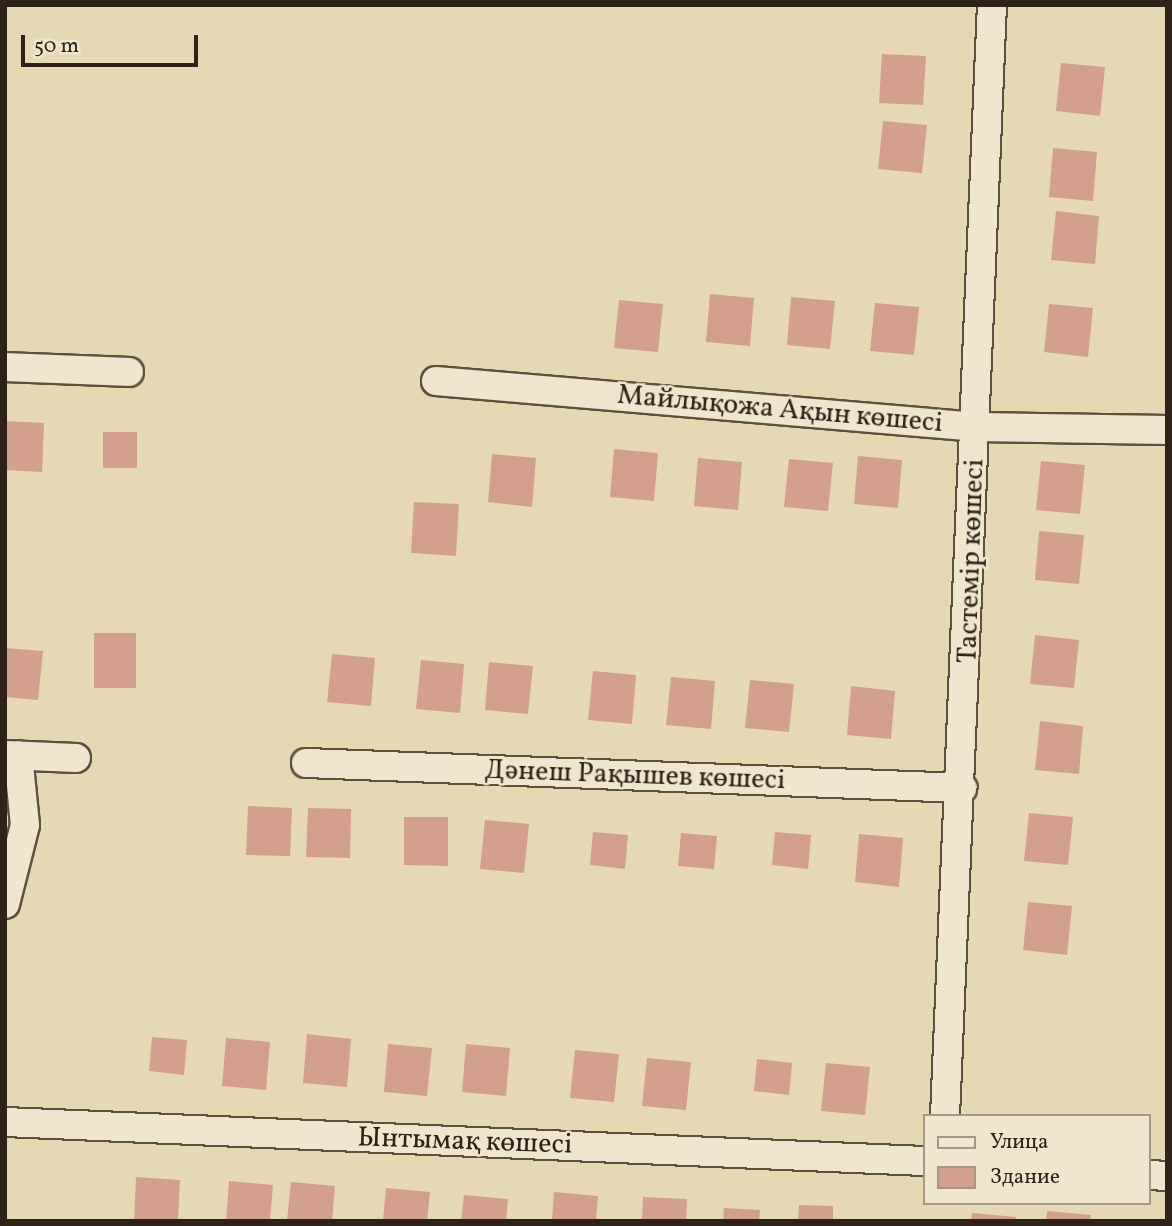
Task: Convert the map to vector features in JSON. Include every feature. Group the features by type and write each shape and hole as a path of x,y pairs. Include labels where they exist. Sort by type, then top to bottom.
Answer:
{"street":[{"name":"Тастемір көшесі","path":"945,1114 963,788 992,5"},
{"path":"5,367 128,372"},
{"name":"Майлықожа Ақын көшесі","path":"436,381 977,427 1167,430"},
{"path":"5,904 26,825 12,755 76,758"},
{"name":"Дәнеш Рақышев көшесі","path":"306,763 963,788"},
{"name":"Ынтымақ көшесі","path":"5,1122 923,1161"}],"building":[{"path":"882,54 926,56 923,105 879,103"},
{"path":"1061,63 1105,67 1100,116 1056,111"},
{"path":"883,121 927,125 922,173 878,169"},
{"path":"1053,148 1097,152 1093,201 1049,197"},
{"path":"1056,211 1099,216 1095,264 1051,260"},
{"path":"710,294 754,298 750,346 706,342"},
{"path":"791,297 835,301 830,349 787,345"},
{"path":"619,300 663,304 658,352 614,348"},
{"path":"875,303 919,307 914,355 870,351"},
{"path":"1049,304 1093,308 1088,357 1044,352"},
{"path":"5,421 44,423 42,472 5,470"},
{"path":"103,432 137,432 137,468 103,468"},
{"path":"614,449 658,453 654,501 610,497"},
{"path":"492,454 536,458 532,507 488,502"},
{"path":"858,456 902,460 898,508 854,504"},
{"path":"698,458 742,462 738,510 694,506"},
{"path":"789,459 833,463 828,511 784,507"},
{"path":"1041,461 1085,465 1080,514 1036,510"},
{"path":"414,502 459,504 456,556 411,553"},
{"path":"1039,531 1084,535 1079,584 1035,580"},
{"path":"94,633 136,633 136,688 94,688"},
{"path":"1035,635 1079,640 1074,688 1030,684"},
{"path":"5,648 43,651 38,700 5,697"},
{"path":"332,654 375,658 371,706 327,702"},
{"path":"421,660 464,664 460,713 416,709"},
{"path":"489,662 533,666 528,714 485,710"},
{"path":"593,671 636,675 632,724 588,720"},
{"path":"671,677 715,681 711,729 666,725"},
{"path":"750,680 794,684 789,732 745,728"},
{"path":"851,686 895,691 891,739 847,735"},
{"path":"1040,721 1083,726 1079,774 1035,770"},
{"path":"248,806 292,808 290,856 246,855"},
{"path":"308,808 351,809 350,858 306,857"},
{"path":"1029,813 1073,817 1068,865 1024,861"},
{"path":"404,817 448,817 448,866 404,865"},
{"path":"485,820 529,824 524,873 480,869"},
{"path":"593,832 628,835 625,869 590,865"},
{"path":"775,832 811,835 808,869 772,865"},
{"path":"681,833 717,836 714,869 678,866"},
{"path":"859,834 903,838 899,887 855,882"},
{"path":"1028,902 1072,906 1067,955 1023,950"},
{"path":"307,1034 351,1039 347,1087 303,1083"},
{"path":"152,1037 187,1040 184,1075 149,1071"},
{"path":"226,1038 270,1042 266,1090 222,1086"},
{"path":"388,1044 432,1048 427,1096 384,1092"},
{"path":"466,1044 510,1048 506,1096 462,1092"},
{"path":"575,1050 619,1054 614,1102 570,1098"},
{"path":"647,1058 691,1062 686,1110 642,1106"},
{"path":"757,1059 792,1063 789,1095 754,1091"},
{"path":"826,1063 870,1067 865,1115 821,1111"},
{"path":"136,1177 180,1180 178,1221 134,1221"},
{"path":"229,1181 273,1185 270,1221 226,1221"},
{"path":"291,1182 335,1186 332,1221 287,1221"},
{"path":"386,1188 430,1192 427,1221 383,1221"},
{"path":"554,1192 598,1196 596,1221 552,1221"},
{"path":"464,1195 508,1199 506,1221 461,1221"},
{"path":"643,1197 687,1199 686,1221 642,1221"},
{"path":"799,1205 833,1206 833,1221 798,1221"},
{"path":"724,1208 760,1210 759,1221 723,1221"},
{"path":"1047,1211 1091,1215 1090,1221 1046,1221"},
{"path":"972,1213 1016,1217 1015,1221 971,1221"}]}
